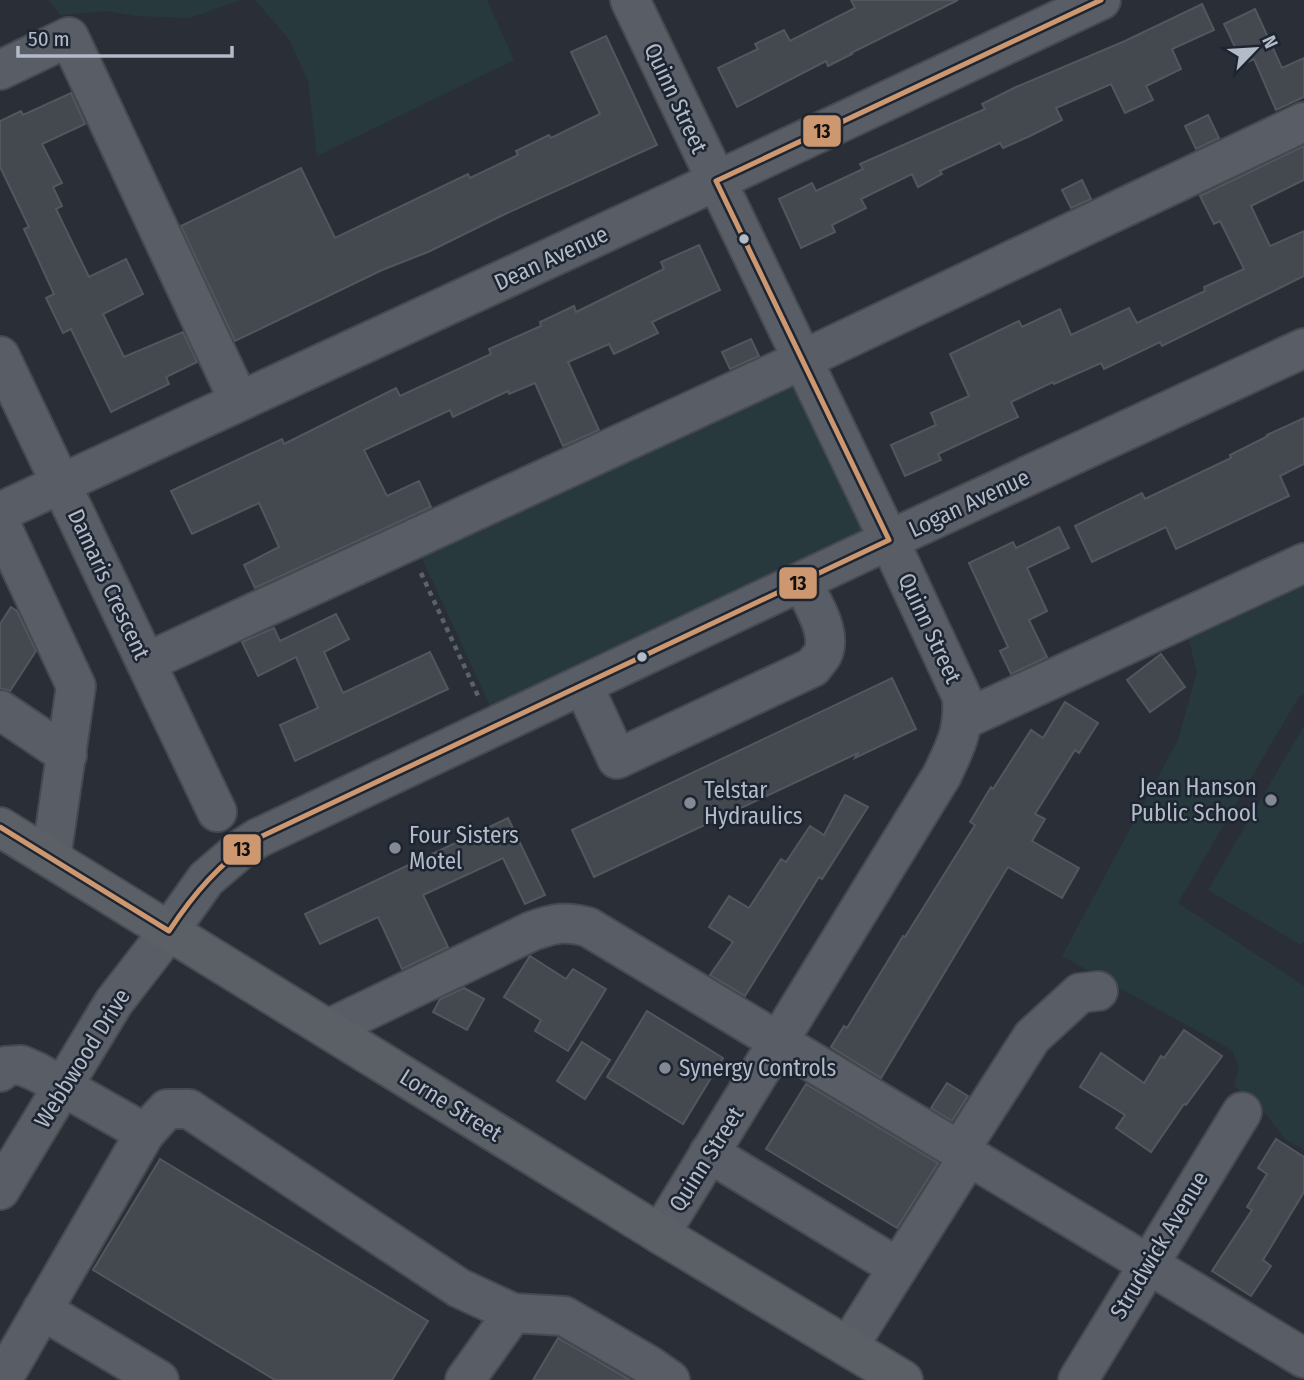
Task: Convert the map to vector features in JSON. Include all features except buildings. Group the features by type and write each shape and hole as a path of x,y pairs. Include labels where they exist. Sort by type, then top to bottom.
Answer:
{"main road":[{"name":"Lorne Street","path":"0,827 660,1234 903,1380"}],"street":[{"name":"Quinn Street","path":"630,0 962,697 964,720 942,775 660,1234"},
{"name":"Dean Avenue","path":"0,512 1101,0"},
{"path":"0,69 69,37 239,401"},
{"path":"146,662 802,360 1304,122"},
{"name":"Logan Avenue","path":"169,931 206,879 258,838 889,540 1304,348"},
{"name":"Damaris Crescent","path":"0,356 217,812"},
{"path":"0,523 13,587 76,686 51,858"},
{"path":"964,720 1304,563"},
{"path":"583,685 617,759 813,667 823,654 825,640 821,624 802,582"},
{"path":"0,710 67,755"},
{"path":"328,1029 532,931 555,923 569,922 588,927 1147,1264 1298,1365"},
{"name":"Webbwood Drive","path":"3,1178 114,1002 169,931"},
{"path":"848,1347 1032,1037 1080,993 1098,991"},
{"path":"0,1072 6,1066 22,1065 145,1133"},
{"path":"2,1380 145,1133 167,1109 189,1109 459,1288 513,1312 564,1316 670,1380"},
{"name":"Strudwick Avenue","path":"1077,1380 1242,1112"},
{"path":"709,1153 897,1267"},
{"path":"43,1310 159,1380"},
{"path":"465,1380 513,1312"}],"path":[{"path":"407,542 492,727"}],"shaded area":[{"path":"49,0 241,0 190,18 136,16 107,11 60,15"},
{"path":"255,0 487,0 514,60 317,156 308,81 289,39"},
{"path":"804,361 890,537 498,723 414,541"},
{"path":"1304,565 1304,694 1298,698 1178,903 1304,986 1304,1150 1285,1139 1265,1113 1234,1086 1239,1067 1232,1050 1062,956 1178,740 1197,672 1184,620"},
{"path":"1304,726 1304,941 1301,945 1208,890"}],"transit line":[{"name":"13","path":"0,827 169,931 209,880 258,838 889,540 716,181 1101,0"}],"place":[{"name":"Jean Hanson Public School","path":"1271,800"},
{"name":"Telstar Hydraulics","path":"690,803"},
{"name":"Four Sisters Motel","path":"395,848"},
{"name":"Synergy Controls","path":"665,1068"}]}
